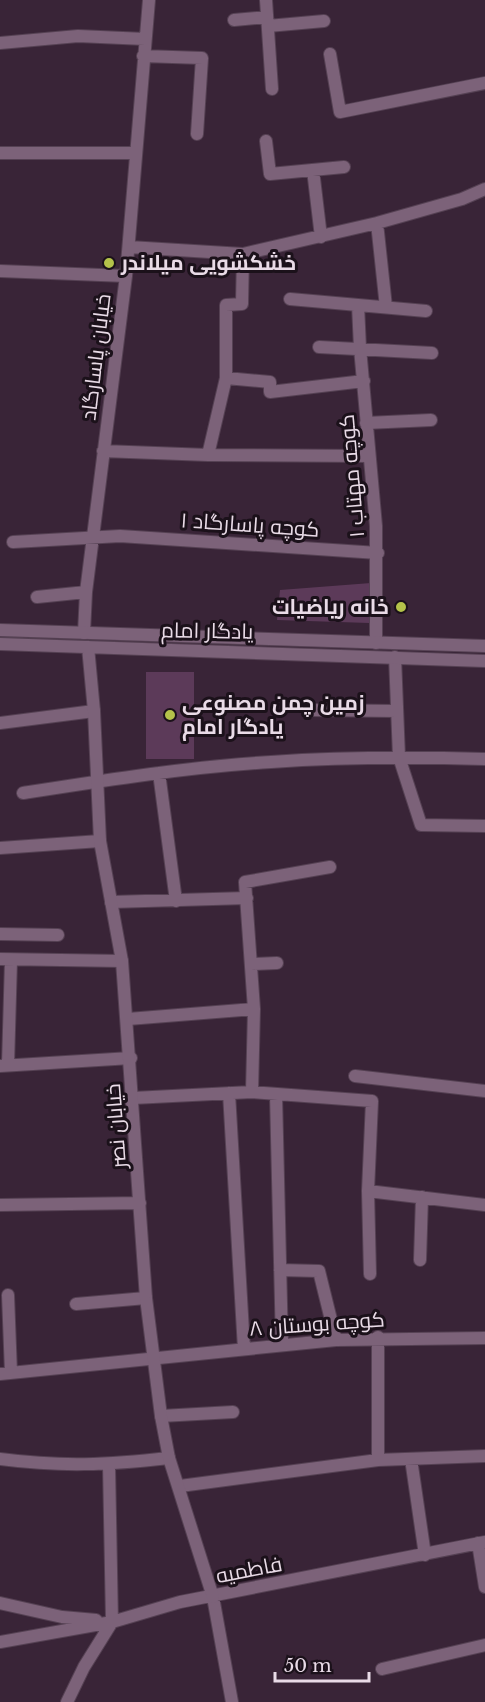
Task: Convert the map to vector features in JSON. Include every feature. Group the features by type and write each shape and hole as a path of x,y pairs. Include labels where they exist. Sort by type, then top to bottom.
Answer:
{"street":[{"name":"خیابان پاسارگاد","path":"84,633 92,540 129,248 134,153 149,0"},
{"path":"266,0 272,89"},
{"path":"234,20 324,21"},
{"path":"0,43 78,36 145,39"},
{"path":"330,54 340,112 485,83"},
{"path":"143,56 202,58 197,134"},
{"path":"266,141 270,174 344,167"},
{"path":"0,153 134,153"},
{"path":"313,170 321,237"},
{"path":"129,248 243,254 377,223 462,199 485,189"},
{"path":"377,223 386,307"},
{"path":"208,455 226,378 226,305 242,304 243,254"},
{"path":"0,271 126,276"},
{"path":"290,299 426,311"},
{"name":"کوچه مهتاب ۱","path":"358,305 378,553 376,643"},
{"path":"319,347 432,353"},
{"path":"226,378 270,382 270,392 364,381"},
{"path":"366,423 431,420"},
{"path":"103,451 208,455 369,456"},
{"name":"کوچه پاسارگاد ۱","path":"13,542 92,540 120,536 378,553"},
{"path":"37,597 86,592"},
{"name":"یادگار امام","path":"0,630 485,646"},
{"path":"233,636 233,650"},
{"name":"یادگار امام","path":"0,644 233,650 485,661"},
{"name":"خیابان نصر","path":"88,647 94,711 100,841 122,961 128,1019 146,1298 153,1358 169,1458 180,1486 213,1597 232,1702"},
{"path":"396,657 399,757 421,825 485,826"},
{"path":"308,710 397,711"},
{"path":"0,723 94,711"},
{"path":"23,793 159,773 271,762 399,757 485,759"},
{"path":"159,773 176,901"},
{"path":"0,848 100,841"},
{"path":"252,1092 254,1009 245,882 330,867"},
{"path":"111,902 247,898"},
{"path":"0,934 58,935"},
{"path":"122,961 5,959 4,1065 131,1058"},
{"path":"251,964 277,963"},
{"path":"128,1019 254,1009"},
{"path":"355,1076 485,1091"},
{"path":"133,1098 252,1092 372,1101 368,1191 370,1274"},
{"path":"229,1093 244,1349"},
{"path":"276,1095 282,1345"},
{"path":"368,1191 485,1205"},
{"path":"420,1260 422,1197"},
{"path":"0,1205 140,1203"},
{"path":"280,1270 320,1271 336,1340"},
{"path":"6,1374 8,1295"},
{"path":"76,1304 146,1298"},
{"path":"378,1337 378,1460"},
{"name":"کوچه بوستان ۸","path":"6,1374 336,1340 378,1337 485,1338"},
{"path":"161,1416 233,1412"},
{"path":"180,1486 378,1460 485,1456"},
{"path":"0,1459 54,1466 109,1465 169,1458"},
{"path":"411,1459 425,1555"},
{"path":"67,1702 84,1667 112,1622 109,1465"},
{"path":"481,1542 485,1587"},
{"name":"فاطمیه","path":"0,1642 112,1622 180,1602 425,1555 481,1542"},
{"path":"0,1603 62,1617 112,1622"},
{"path":"382,1669 485,1645"}],"shaded area":[{"path":"371,583 369,623 277,620 280,590"},
{"name":"زمین چمن مصنوعی یادگار امام","path":"146,672 194,672 194,759 146,759"}],"place":[{"name":"خشکشویی میلاندر","path":"109,263"},
{"name":"خانه ریاضیات","path":"401,607"},
{"name":"زمین چمن مصنوعی یادگار امام","path":"170,715"}]}
